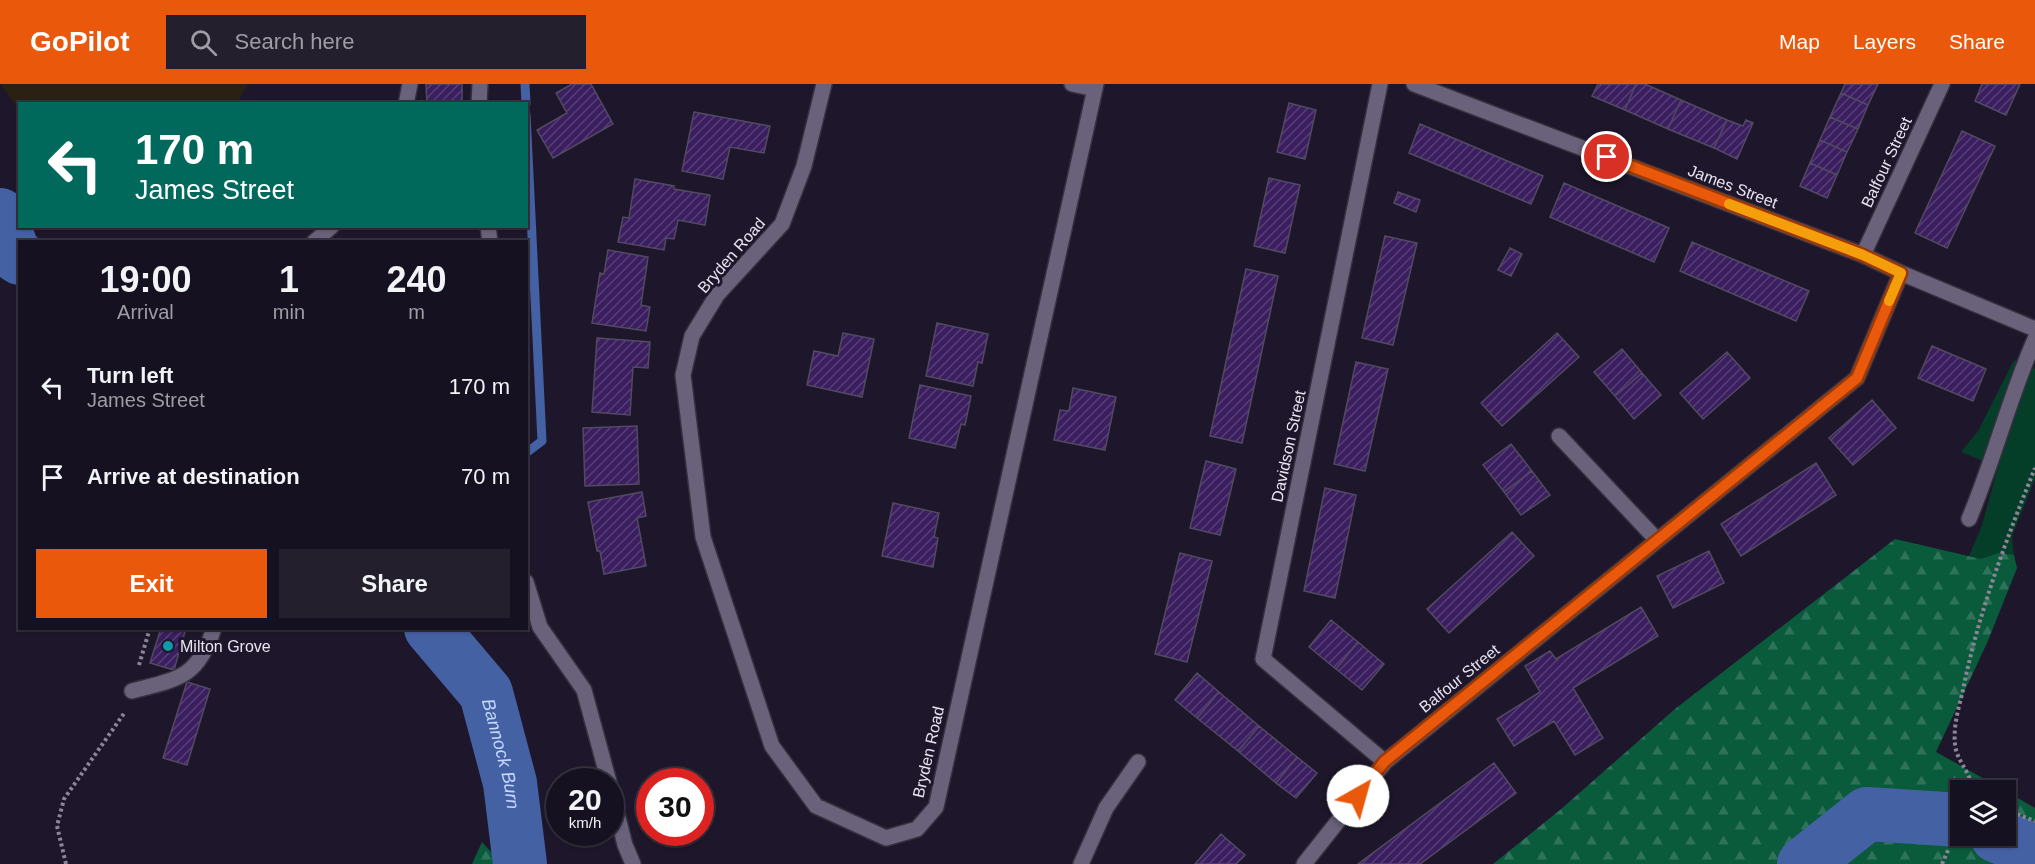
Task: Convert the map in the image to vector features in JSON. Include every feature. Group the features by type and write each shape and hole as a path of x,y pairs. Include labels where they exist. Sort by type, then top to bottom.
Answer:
{"street":[{"path":"406,102 410,84"},
{"path":"479,102 480,84"},
{"name":"Bryden Road","path":"824,84 804,166 782,224 717,295 692,336 683,375 703,537 772,746 816,806 886,838 917,829 936,807 1096,87"},
{"path":"1072,84 1096,87"},
{"name":"Davidson Street","path":"1380,84 1263,659 1384,762"},
{"name":"James Street","path":"1414,84 1863,255 2035,329"},
{"name":"Balfour Street","path":"1863,255 1942,84"},
{"path":"316,240 330,228"},
{"name":"Balfour Street","path":"1304,864 1384,762 1857,378 1901,273"},
{"path":"1969,519 1985,482 2009,405 2035,339"},
{"path":"1559,436 1657,540"},
{"path":"528,588 540,627 584,690 606,768"},
{"path":"132,691 179,678 198,663 209,644 213,630"},
{"path":"1081,864 1106,808 1138,762"},
{"path":"624,841 633,864"}],"path":[{"path":"1971,780 1955,746 1960,701 1969,658 2004,547 2035,468"},
{"path":"66,864 57,826 64,799 120,722 128,706 149,630"},
{"path":"2016,814 2035,821"},
{"path":"1942,864 1950,845"}],"shaded area":[{"path":"1,84 248,84 238,102 18,102 18,109"}],"green space":[{"path":"2014,360 2035,369 2035,479 2012,536 2014,557 1998,553 1981,559 1969,556 1982,525 1998,467 1961,452 1978,431"},
{"path":"1895,539 1981,559 1998,553 2014,555 2017,568 1987,643 1936,752 1986,780 1950,780 1950,846 2016,846 2016,797 2035,808 2035,864 1493,864 1560,810 1675,709"},
{"path":"482,842 502,864 472,864"}],"building":[{"path":"426,84 462,84 462,102 427,102"},
{"path":"572,84 591,84 613,124 553,158 537,130 567,113 556,93"},
{"path":"1598,84 1636,84 1625,110 1592,96"},
{"path":"1636,84 1645,84 1681,100 1668,129 1625,110"},
{"path":"1845,84 1878,84 1868,105 1841,93"},
{"path":"1982,84 2020,84 2006,115 1975,101"},
{"path":"1841,93 1868,105 1858,129 1830,117"},
{"path":"1681,100 1727,120 1714,148 1668,129"},
{"path":"1289,103 1316,110 1305,159 1277,152"},
{"path":"694,112 770,126 764,153 730,147 723,179 682,171"},
{"path":"1830,117 1858,129 1847,152 1820,140"},
{"path":"1727,120 1743,126 1746,120 1753,123 1737,159 1714,148"},
{"path":"1420,124 1543,176 1531,204 1409,153"},
{"path":"1962,131 1995,146 1947,248 1915,233"},
{"path":"1820,140 1847,152 1837,175 1810,163"},
{"path":"1810,163 1837,175 1827,198 1800,186"},
{"path":"1269,178 1300,185 1285,253 1254,246"},
{"path":"635,179 710,195 705,225 678,220 674,239 666,238 664,250 618,242 623,217 629,218"},
{"path":"1564,183 1669,228 1654,262 1550,217"},
{"path":"1398,192 1420,200 1416,212 1394,203"},
{"path":"1385,236 1417,243 1393,345 1362,338"},
{"path":"1692,242 1809,291 1796,321 1680,271"},
{"path":"1510,248 1522,254 1511,276 1498,270"},
{"path":"608,250 648,257 641,305 650,307 646,331 592,323 600,273 604,274"},
{"path":"1246,269 1278,276 1242,443 1210,436"},
{"path":"937,323 988,334 982,363 978,362 973,386 926,376"},
{"path":"843,333 874,339 862,397 807,385 814,351 838,356"},
{"path":"1557,333 1579,357 1502,426 1481,403"},
{"path":"597,338 650,342 648,368 633,367 630,415 592,412"},
{"path":"1932,346 1986,369 1973,401 1918,378"},
{"path":"1622,349 1642,373 1615,396 1594,372"},
{"path":"1727,352 1750,378 1703,419 1680,393"},
{"path":"1356,362 1388,369 1365,471 1334,464"},
{"path":"1642,373 1661,395 1634,419 1615,396"},
{"path":"920,385 971,396 965,425 961,424 955,448 909,438"},
{"path":"1073,388 1116,397 1105,450 1054,440 1060,410 1069,411"},
{"path":"1872,400 1896,428 1853,465 1829,438"},
{"path":"637,426 639,484 585,486 583,428"},
{"path":"1511,444 1532,471 1504,492 1483,465"},
{"path":"1206,461 1236,469 1220,535 1190,528"},
{"path":"1816,463 1836,495 1741,556 1721,524"},
{"path":"1532,471 1550,495 1521,515 1504,492"},
{"path":"1325,488 1356,495 1335,598 1304,591"},
{"path":"642,492 646,516 637,518 646,566 604,574 600,551 597,551 588,502"},
{"path":"893,503 939,513 934,537 938,538 933,567 882,556"},
{"path":"1512,532 1534,556 1449,633 1427,609"},
{"path":"1709,551 1724,583 1673,608 1657,576"},
{"path":"1180,553 1212,561 1187,662 1155,654"},
{"path":"1641,607 1658,636 1573,688 1603,738 1575,755 1554,721 1514,746 1497,719 1540,692 1525,666 1550,651 1556,659"},
{"path":"1331,620 1358,642 1336,669 1309,647"},
{"name":"Milton Grove","path":"160,630 185,630 174,670 150,663"},
{"path":"1358,642 1384,664 1362,690 1336,669"},
{"path":"1197,673 1219,692 1197,718 1175,700"},
{"path":"187,682 210,689 187,765 163,758"},
{"path":"1219,692 1259,726 1238,751 1197,718"},
{"path":"1259,726 1297,757 1276,783 1238,751"},
{"path":"1297,757 1317,773 1296,798 1276,783"},
{"path":"1494,763 1516,793 1420,864 1358,864"},
{"path":"1221,834 1245,855 1236,864 1195,864"}],"waterway":[{"path":"525,84 526,102"},
{"path":"528,155 542,441 528,452"},
{"name":"Bannock Burn","path":"0,215 13,253 18,257"},
{"name":"Bannock Burn","path":"433,630 486,693 510,783 520,864"},
{"path":"465,630 486,693"},
{"name":"Bannock Burn","path":"1804,864 1867,814 1950,819"},
{"name":"Bannock Burn","path":"2016,844 2035,851"}],"slow traffic":[{"path":"1729,204 1863,255 1901,273 1889,301"}],"place":[{"name":"Milton Grove","path":"168,646"}],"route":[{"path":"1358,796 1384,762 1857,378 1901,273 1863,255 1607,157"}]}
